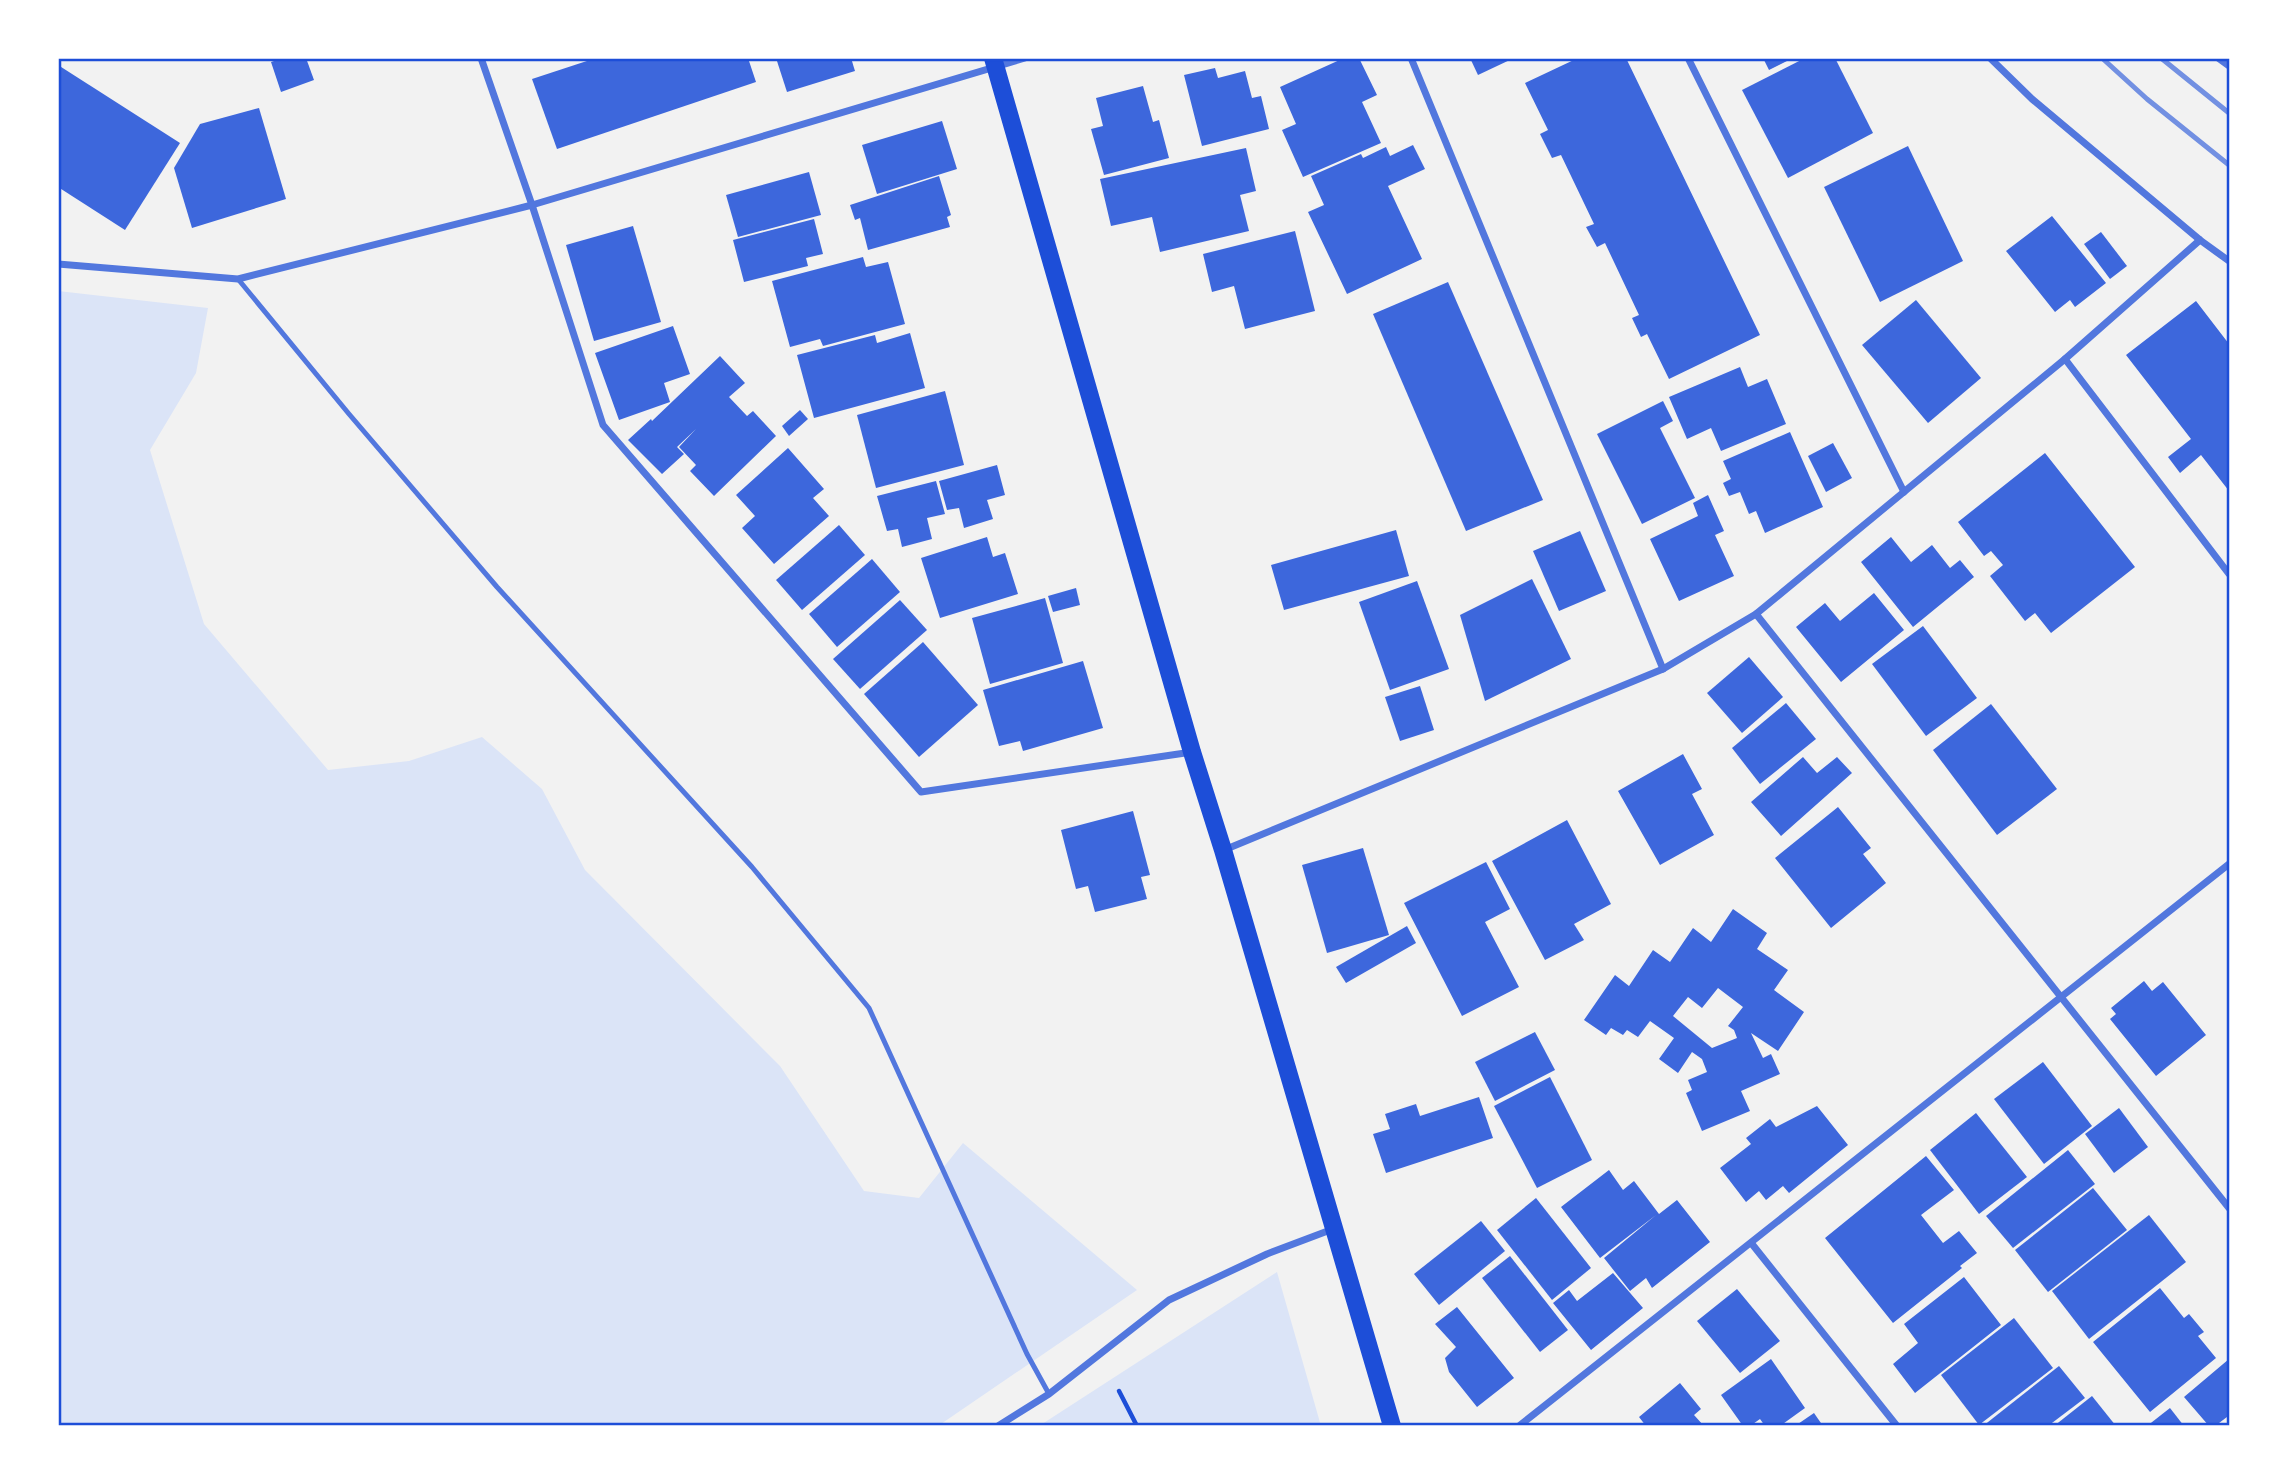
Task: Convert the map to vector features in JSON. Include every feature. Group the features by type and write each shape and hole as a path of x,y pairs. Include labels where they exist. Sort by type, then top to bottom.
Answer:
{"main road":[{"path":"995,62 1192,752 1392,1426"}],"street":[{"path":"481,58 603,425 921,792 1192,752"},
{"path":"58,264 238,279 532,205 995,62 1025,58"},
{"path":"1411,58 1663,669"},
{"path":"1688,58 1905,492"},
{"path":"1990,58 2032,99 2200,240 2229,261"},
{"path":"2218,58 2229,66"},
{"path":"1223,850 1663,669 1756,614 2065,359 2200,240"},
{"path":"2065,359 2229,574"},
{"path":"1756,614 2229,1208"},
{"path":"1519,1426 2229,864"},
{"path":"998,1426 1049,1394 1169,1300 1267,1254 1334,1229"},
{"path":"1752,1244 1897,1426"}],"lane":[{"path":"238,279 497,587 752,867 869,1009 1027,1354 1049,1394"}],"path":[{"path":"1119,1391 1136,1426"}],"shaded area":[{"path":"58,291 208,308 196,373 150,450 204,624 328,770 409,761 482,737 542,789 585,870 780,1066 864,1191 919,1198 963,1143 1137,1290 938,1426 58,1426"},
{"path":"1277,1272 1321,1426 1039,1426"}],"building":[{"path":"283,58 306,58 314,80 281,92 271,62"},
{"path":"596,58 748,58 756,82 557,149 532,79"},
{"path":"776,58 851,58 855,71 787,92"},
{"path":"1344,58 1359,58 1377,95 1362,102 1381,143 1303,177 1282,130 1296,124 1280,87"},
{"path":"1470,58 1514,58 1478,75"},
{"path":"1578,58 1626,58 1760,335 1669,379 1647,334 1641,337 1632,318 1639,315 1605,243 1597,247 1586,227 1594,224 1561,155 1552,158 1540,134 1548,130 1525,83"},
{"path":"1763,58 1786,58 1787,61 1769,70"},
{"path":"1805,58 1835,58 1873,133 1788,178 1742,90"},
{"path":"58,65 180,143 125,230 58,187"},
{"path":"1215,68 1218,78 1245,71 1252,98 1261,96 1269,129 1202,146 1184,75"},
{"path":"1143,86 1153,122 1159,120 1169,158 1104,175 1091,129 1103,126 1096,98"},
{"path":"259,108 286,199 192,228 174,168 200,124"},
{"path":"942,121 957,169 877,194 862,145"},
{"path":"1413,145 1425,169 1388,186 1422,259 1347,294 1308,212 1324,205 1311,176 1361,154 1363,158 1386,147 1390,156"},
{"path":"1908,146 1963,261 1880,302 1824,187"},
{"path":"1246,148 1256,191 1240,195 1249,231 1160,252 1152,217 1111,226 1100,179"},
{"path":"809,172 821,215 738,237 726,195"},
{"path":"939,176 951,215 947,217 950,227 868,250 860,218 855,220 850,205"},
{"path":"2052,216 2106,283 2075,307 2070,300 2055,312 2006,251"},
{"path":"814,219 823,254 806,258 808,266 744,282 733,240"},
{"path":"633,226 661,322 594,341 566,245"},
{"path":"1295,231 1315,311 1245,329 1234,286 1212,292 1203,254"},
{"path":"2101,232 2127,266 2110,279 2084,244"},
{"path":"863,257 866,267 888,262 905,324 823,346 820,339 790,347 772,281"},
{"path":"1448,282 1543,500 1466,531 1373,314"},
{"path":"1916,300 1981,378 1928,423 1862,345"},
{"path":"2196,301 2229,344 2229,491 2201,455 2180,473 2168,457 2191,439 2126,355"},
{"path":"673,326 690,374 664,383 670,402 619,420 595,353"},
{"path":"910,333 925,388 814,418 797,355 875,335 877,343"},
{"path":"720,356 745,383 729,397 747,416 753,411 776,436 714,496 690,471 696,465 679,447 696,429 677,447 684,454 662,474 628,440 651,419 652,421"},
{"path":"1740,367 1748,387 1767,379 1786,424 1721,451 1711,428 1687,439 1669,397"},
{"path":"945,391 964,465 876,488 857,415"},
{"path":"1663,401 1673,421 1660,428 1695,498 1642,524 1597,434"},
{"path":"800,410 808,419 789,436 782,426"},
{"path":"1790,432 1823,507 1765,533 1756,511 1749,514 1740,492 1729,496 1723,483 1731,479 1723,461"},
{"path":"1833,443 1852,478 1826,492 1808,456"},
{"path":"788,448 824,489 813,498 829,516 774,564 742,528 755,516 736,495"},
{"path":"2045,453 2135,567 2051,633 2035,613 2025,621 1990,576 2003,565 1991,551 1984,556 1958,522"},
{"path":"997,465 1005,495 987,500 993,519 964,528 959,508 947,510 939,481"},
{"path":"936,481 945,514 927,518 932,539 902,547 898,529 887,531 877,496"},
{"path":"1708,495 1724,531 1715,535 1734,576 1679,601 1650,539 1698,516 1693,503"},
{"path":"839,525 865,555 802,610 776,580"},
{"path":"1396,530 1409,576 1284,610 1271,565"},
{"path":"1580,531 1606,591 1559,611 1533,551"},
{"path":"987,537 993,557 1005,553 1018,594 940,618 921,558"},
{"path":"1891,537 1911,562 1932,545 1950,568 1960,560 1974,577 1913,627 1861,562"},
{"path":"872,559 900,592 837,647 809,614"},
{"path":"1532,579 1571,659 1485,701 1460,615"},
{"path":"1417,581 1449,669 1390,690 1359,602"},
{"path":"1076,588 1080,605 1053,612 1048,596"},
{"path":"1874,593 1904,630 1841,682 1796,627 1825,603 1840,621"},
{"path":"1045,598 1063,663 990,684 972,618"},
{"path":"900,600 927,630 860,689 833,659"},
{"path":"1923,626 1977,698 1926,736 1872,664"},
{"path":"923,642 978,705 919,757 864,694"},
{"path":"1749,657 1783,697 1742,733 1707,693"},
{"path":"1083,661 1103,728 1023,751 1020,741 999,746 983,690"},
{"path":"1420,686 1434,730 1400,741 1385,697"},
{"path":"1786,703 1816,739 1760,784 1732,748"},
{"path":"1991,704 2057,789 1997,835 1933,750"},
{"path":"1683,754 1702,789 1692,794 1714,835 1660,865 1618,791"},
{"path":"1803,757 1817,773 1837,757 1852,773 1781,836 1751,802"},
{"path":"1838,807 1871,848 1863,854 1886,883 1831,928 1775,858"},
{"path":"1133,811 1150,875 1141,877 1147,899 1095,912 1088,886 1076,889 1061,830"},
{"path":"1567,820 1611,904 1574,924 1584,940 1545,960 1492,861"},
{"path":"1363,848 1389,935 1327,953 1302,865"},
{"path":"1486,862 1510,909 1485,922 1519,987 1462,1016 1404,903"},
{"path":"1733,909 1767,933 1757,949 1788,970 1774,990 1804,1012 1778,1051 1751,1033 1763,1058 1771,1054 1780,1074 1741,1091 1750,1111 1702,1131 1686,1093 1692,1090 1688,1080 1707,1072 1702,1059 1692,1052 1678,1073 1659,1059 1674,1038 1650,1021 1638,1037 1627,1030 1623,1035 1611,1028 1606,1035 1584,1020 1615,975 1629,986 1653,950 1670,962 1693,928 1711,942","holes":["1718,988 1743,1007 1728,1026 1734,1030 1737,1038 1712,1048 1673,1016 1688,997 1702,1008"]},
{"path":"1407,926 1416,943 1346,983 1336,967"},
{"path":"2144,981 2152,991 2163,982 2206,1035 2156,1076 2110,1019 2116,1014 2111,1008"},
{"path":"1535,1032 1555,1070 1495,1101 1475,1062"},
{"path":"2043,1062 2092,1126 2044,1164 1994,1099"},
{"path":"1550,1077 1592,1160 1537,1188 1494,1106"},
{"path":"1479,1097 1493,1138 1386,1173 1373,1134 1390,1129 1385,1114 1416,1104 1420,1116"},
{"path":"1817,1106 1848,1145 1789,1193 1783,1186 1766,1200 1759,1191 1746,1202 1720,1168 1751,1144 1746,1138 1770,1119 1776,1127"},
{"path":"2119,1108 2148,1147 2114,1173 2085,1134"},
{"path":"1976,1113 2027,1177 1979,1214 1930,1150"},
{"path":"2068,1150 2095,1184 2013,1248 1986,1216"},
{"path":"1926,1156 1954,1190 1921,1215 1943,1243 1959,1231 1977,1253 1893,1323 1825,1238"},
{"path":"1609,1170 1623,1190 1634,1181 1659,1214 1677,1200 1710,1242 1652,1288 1646,1278 1630,1291 1604,1258 1656,1215 1600,1258 1561,1207"},
{"path":"2093,1188 2127,1230 2048,1292 2015,1250"},
{"path":"1536,1198 1591,1268 1552,1300 1497,1230"},
{"path":"2149,1215 2186,1262 2089,1339 2052,1291"},
{"path":"1481,1221 1505,1251 1439,1305 1414,1274"},
{"path":"1510,1256 1568,1330 1540,1352 1482,1278"},
{"path":"1613,1273 1643,1308 1591,1350 1553,1303 1569,1290 1577,1301"},
{"path":"1964,1277 2001,1325 1915,1393 1893,1364 1918,1343 1904,1324"},
{"path":"2160,1288 2184,1318 2189,1314 2204,1332 2198,1336 2216,1358 2150,1412 2093,1342"},
{"path":"1737,1289 1780,1341 1740,1373 1697,1321"},
{"path":"1457,1307 1514,1378 1477,1407 1449,1372 1445,1358 1456,1347 1435,1324"},
{"path":"2014,1318 2053,1368 1979,1425 1941,1375"},
{"path":"1771,1359 1805,1408 1780,1426 1765,1426 1760,1419 1750,1426 1743,1426 1721,1395"},
{"path":"2229,1359 2229,1419 2227,1417 2215,1426 2209,1426 2184,1397"},
{"path":"2059,1366 2085,1398 2048,1426 1983,1426"},
{"path":"1680,1383 1701,1409 1694,1415 1704,1426 1646,1426 1639,1417"},
{"path":"2092,1396 2116,1426 2054,1426"},
{"path":"2170,1408 2184,1426 2147,1426"},
{"path":"1814,1413 1823,1426 1795,1426"}],"railway":[{"path":"2102,58 2147,99 2229,165"},
{"path":"2161,58 2229,113"}]}
